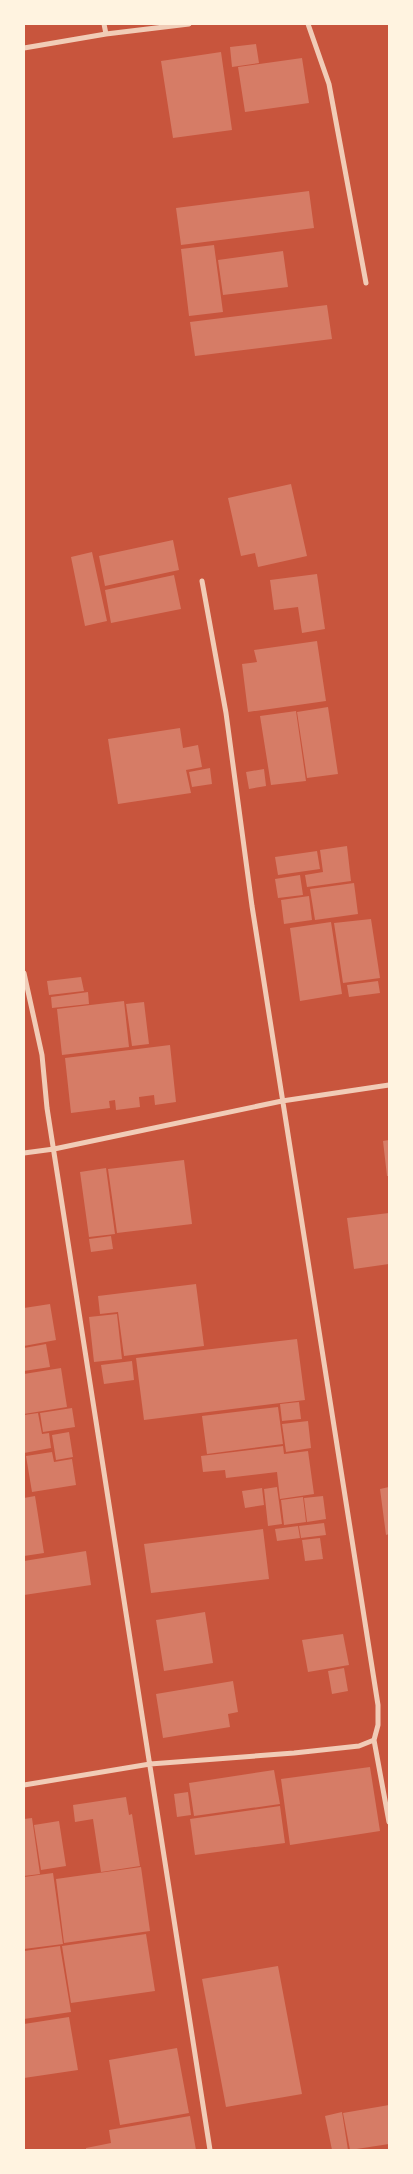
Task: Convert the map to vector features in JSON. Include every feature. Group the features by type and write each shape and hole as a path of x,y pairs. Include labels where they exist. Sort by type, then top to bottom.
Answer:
{"street":[{"path":"104,24 106,34"},
{"path":"24,48 106,34 189,24"},
{"path":"308,24 329,84 366,283"},
{"path":"202,581 226,713 282,1101 378,1706 378,1725 374,1740 389,1822"},
{"path":"24,972 42,1054 54,1149 210,2150"},
{"path":"24,1153 54,1149 282,1101 389,1085"},
{"path":"24,1786 150,1764 294,1754 360,1746 374,1740"}],"building":[{"path":"256,44 259,63 232,67 230,47"},
{"path":"221,52 232,130 173,138 161,61"},
{"path":"302,58 309,103 245,112 238,67"},
{"path":"309,191 314,228 181,245 176,208"},
{"path":"214,245 223,312 189,316 181,249"},
{"path":"283,251 288,287 223,295 218,260"},
{"path":"327,305 332,339 195,356 190,322"},
{"path":"291,484 307,556 258,567 255,553 241,556 228,498"},
{"path":"173,540 179,570 105,586 99,556"},
{"path":"92,552 107,621 85,626 71,557"},
{"path":"317,574 325,629 302,633 298,607 274,610 270,580"},
{"path":"174,575 181,609 111,623 105,590"},
{"path":"317,641 326,701 248,712 242,664 257,662 254,650"},
{"path":"328,707 338,774 307,778 297,712"},
{"path":"296,711 306,781 271,785 260,716"},
{"path":"180,728 183,748 198,745 202,767 186,770 191,793 118,804 108,739"},
{"path":"210,768 212,784 192,787 189,772"},
{"path":"264,769 266,786 249,789 246,772"},
{"path":"347,846 351,881 307,887 305,875 323,872 320,850"},
{"path":"317,851 320,869 278,875 275,857"},
{"path":"300,875 303,895 278,898 275,879"},
{"path":"354,883 358,914 315,920 310,889"},
{"path":"309,896 312,920 284,924 281,900"},
{"path":"371,919 380,978 343,983 334,923"},
{"path":"331,922 342,994 300,1001 290,928"},
{"path":"81,977 84,991 49,995 47,981"},
{"path":"378,981 380,993 349,997 347,985"},
{"path":"88,992 89,1004 52,1008 51,997"},
{"path":"124,1001 129,1047 62,1055 57,1009"},
{"path":"144,1002 149,1044 132,1046 126,1004"},
{"path":"170,1045 176,1102 155,1105 154,1095 139,1097 140,1107 116,1110 115,1100 109,1101 110,1108 71,1113 65,1058"},
{"path":"389,1140 389,1176 387,1176 383,1141"},
{"path":"184,1160 192,1224 117,1233 108,1169"},
{"path":"106,1168 115,1234 89,1237 80,1172"},
{"path":"389,1213 389,1264 354,1269 347,1218"},
{"path":"111,1236 113,1249 91,1252 89,1239"},
{"path":"196,1284 204,1346 124,1356 118,1312 100,1314 98,1296"},
{"path":"50,1304 56,1340 24,1346 24,1308"},
{"path":"117,1314 122,1359 94,1362 89,1317"},
{"path":"297,1339 305,1400 144,1420 136,1358"},
{"path":"46,1344 50,1367 24,1371 24,1348"},
{"path":"132,1361 134,1380 104,1384 101,1365"},
{"path":"61,1368 67,1407 24,1414 24,1374"},
{"path":"299,1402 301,1419 282,1421 280,1404"},
{"path":"278,1407 283,1444 207,1454 202,1416"},
{"path":"72,1408 75,1427 43,1432 40,1413"},
{"path":"38,1413 42,1434 49,1433 51,1448 24,1453 24,1415"},
{"path":"308,1421 311,1448 286,1452 282,1424"},
{"path":"69,1432 73,1457 56,1460 52,1435"},
{"path":"283,1446 284,1454 308,1451 314,1494 280,1499 277,1472 226,1478 225,1470 203,1472 201,1456"},
{"path":"52,1452 54,1462 72,1459 76,1485 32,1492 26,1456"},
{"path":"277,1487 282,1524 268,1526 264,1489"},
{"path":"389,1487 389,1534 386,1535 380,1489"},
{"path":"262,1488 264,1505 245,1508 242,1491"},
{"path":"35,1496 44,1553 24,1556 24,1498"},
{"path":"323,1496 326,1519 307,1522 304,1498"},
{"path":"303,1497 306,1522 284,1525 281,1500"},
{"path":"324,1523 326,1535 301,1538 299,1526"},
{"path":"298,1526 300,1538 277,1541 275,1529"},
{"path":"263,1529 269,1579 151,1593 144,1544"},
{"path":"320,1538 323,1559 305,1561 302,1540"},
{"path":"86,1551 91,1585 24,1595 24,1561"},
{"path":"205,1612 213,1663 164,1671 156,1620"},
{"path":"343,1634 349,1665 308,1672 302,1640"},
{"path":"344,1668 348,1691 332,1694 328,1671"},
{"path":"233,1681 238,1712 228,1714 230,1727 163,1738 156,1694"},
{"path":"370,1767 380,1831 290,1845 281,1779"},
{"path":"274,1770 280,1804 194,1816 189,1783"},
{"path":"188,1792 191,1815 177,1817 174,1794"},
{"path":"126,1797 129,1815 132,1814 140,1866 101,1872 93,1819 75,1822 73,1805"},
{"path":"280,1806 285,1843 195,1855 190,1819"},
{"path":"32,1818 40,1874 24,1876 24,1819"},
{"path":"59,1821 66,1866 41,1870 34,1825"},
{"path":"141,1867 150,1931 64,1943 56,1879"},
{"path":"53,1873 63,1944 24,1949 24,1877"},
{"path":"146,1934 155,1991 71,2003 62,1946"},
{"path":"60,1946 71,2012 24,2019 24,1951"},
{"path":"278,1966 302,2094 226,2107 202,1979"},
{"path":"69,2017 78,2070 24,2078 24,2024"},
{"path":"177,2048 189,2113 120,2125 109,2060"},
{"path":"389,2105 389,2144 350,2150 343,2113"},
{"path":"342,2112 348,2150 332,2150 325,2116"},
{"path":"190,2116 196,2150 86,2150 86,2148 111,2143 109,2130"}]}
